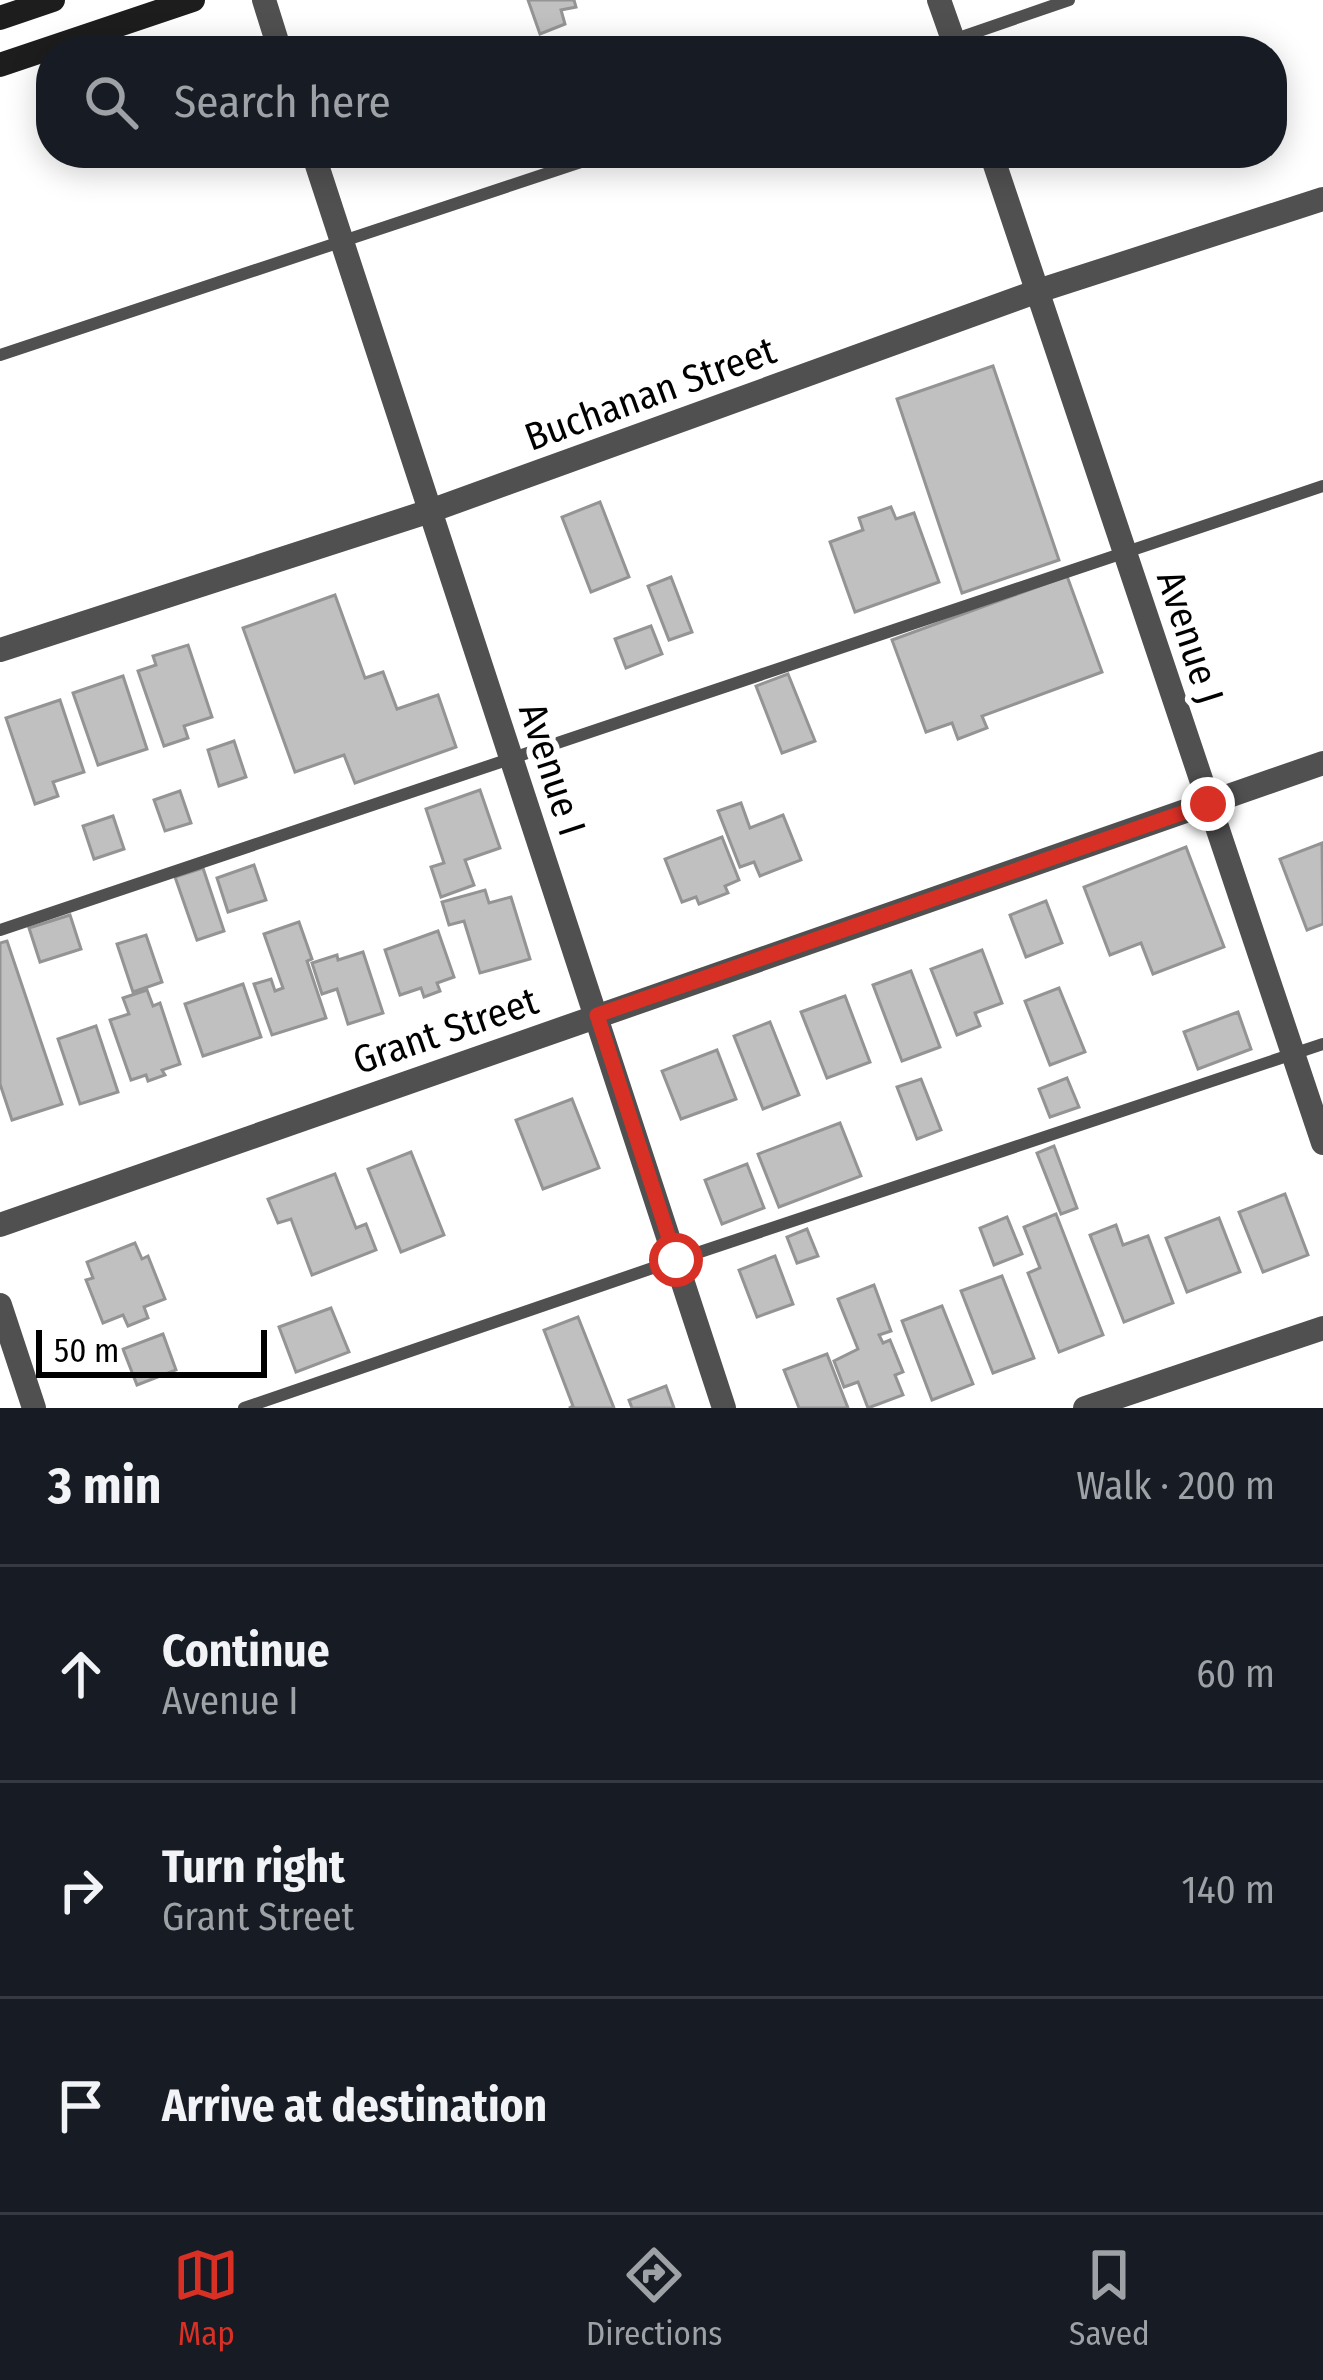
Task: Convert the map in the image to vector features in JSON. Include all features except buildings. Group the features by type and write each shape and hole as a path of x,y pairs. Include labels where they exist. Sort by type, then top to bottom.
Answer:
{"main road":[{"path":"0,18 53,0"},
{"path":"86,36 193,0"},
{"path":"0,65 36,53"}],"street":[{"path":"264,0 275,36"},
{"path":"939,0 952,36"},
{"name":"Avenue I","path":"319,168 724,1408"},
{"name":"Avenue J","path":"996,168 1323,1143"},
{"name":"Buchanan Street","path":"0,650 430,511 1038,292 1323,199"},
{"name":"Grant Street","path":"0,1225 1323,763"},
{"path":"0,1305 34,1408"},
{"path":"1085,1408 1323,1328"}],"lane":[{"path":"980,36 1069,0"},
{"path":"0,356 562,168"},
{"path":"0,930 1323,486"},
{"path":"244,1408 1323,1044"}],"route":[{"path":"676,1260 597,1015 1208,804"}]}
